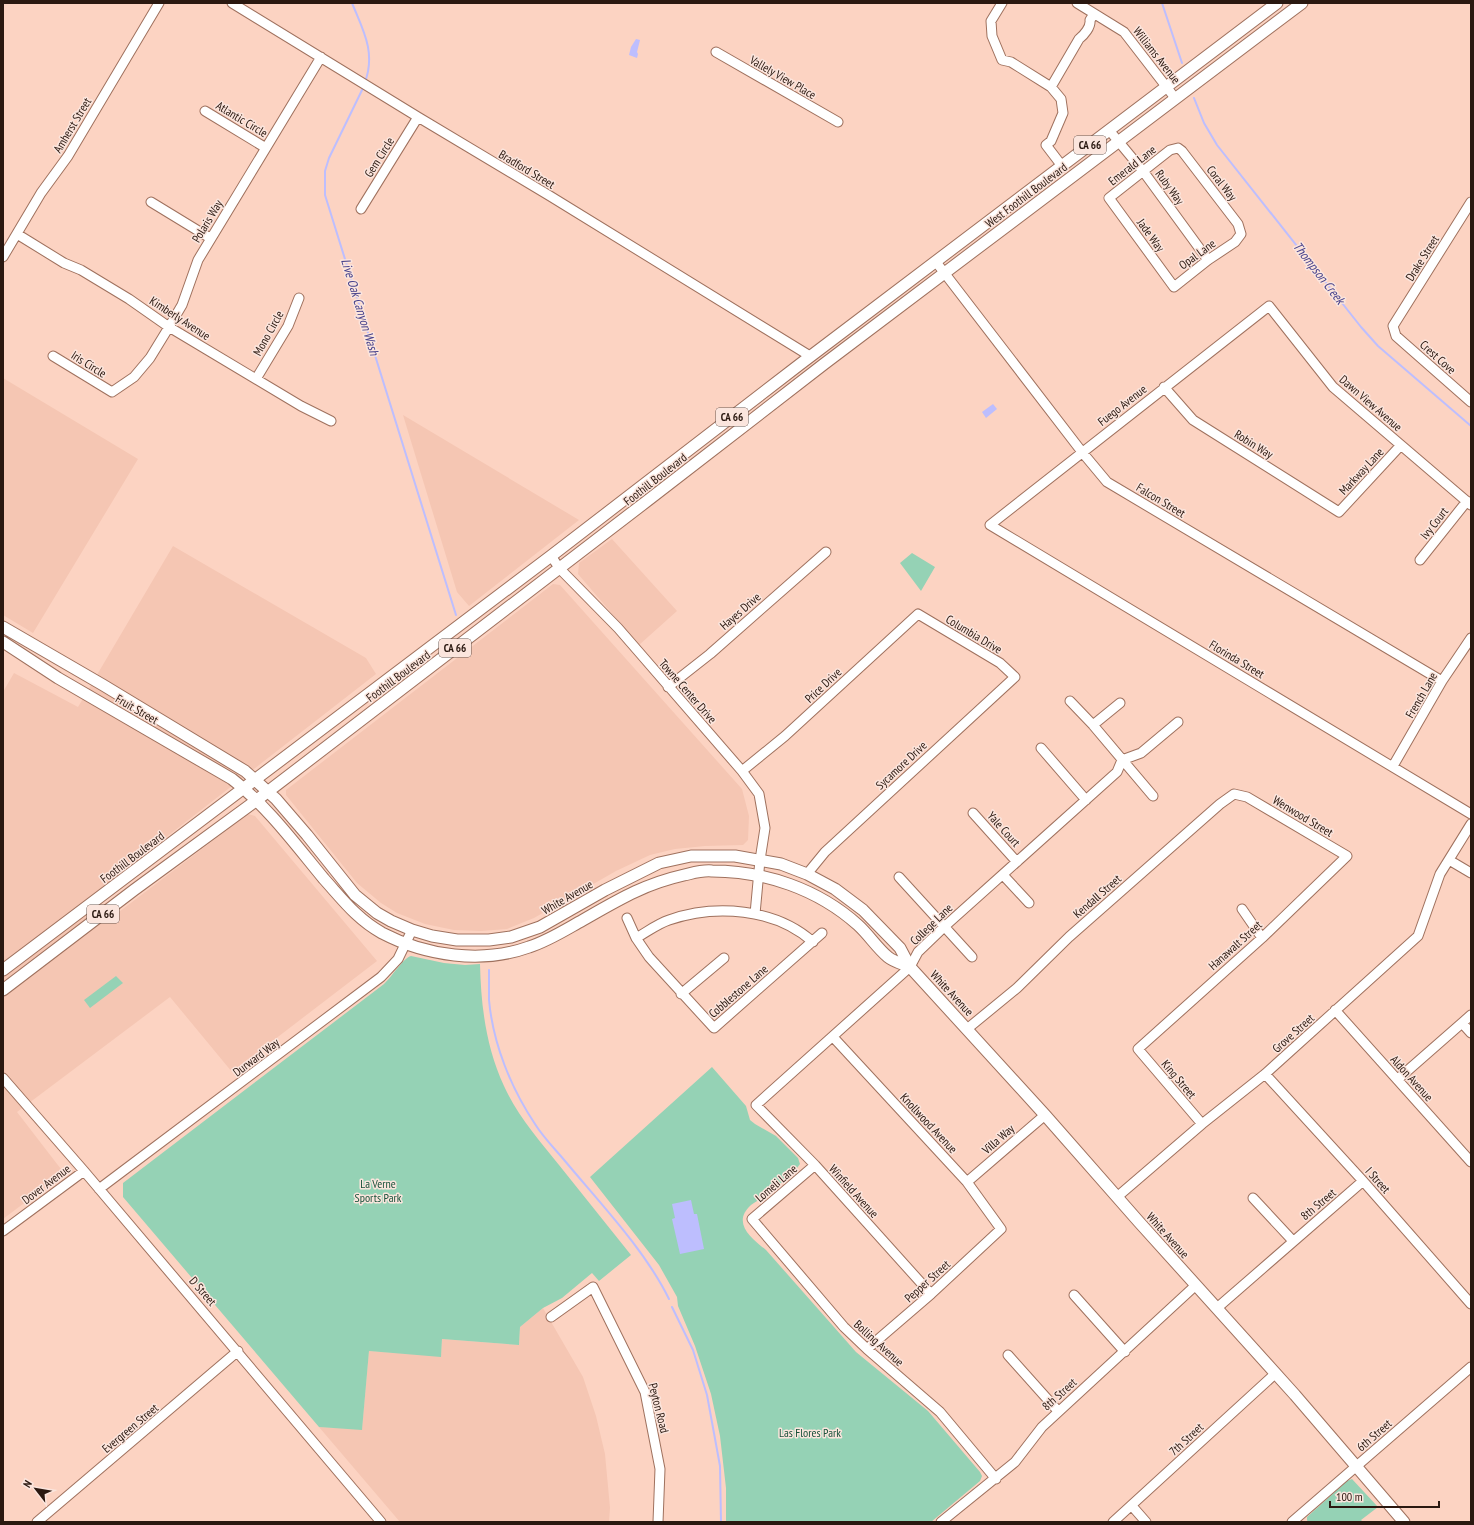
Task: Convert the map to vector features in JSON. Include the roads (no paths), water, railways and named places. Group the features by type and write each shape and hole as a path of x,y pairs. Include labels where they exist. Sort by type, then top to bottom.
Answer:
{"main road":[{"name":"West Foothill Boulevard","path":"810,356 1277,3"},
{"name":"West Foothill Boulevard","path":"824,364 1302,3"},
{"path":"1244,28 1253,40"},
{"name":"Foothill Boulevard","path":"3,970 256,780 810,356"},
{"name":"Foothill Boulevard","path":"3,990 257,800 560,569 824,364"},
{"name":"Fruit Street","path":"3,627 103,684 245,771 256,780"},
{"name":"Fruit Street","path":"3,642 58,678 232,779 257,800"},
{"name":"White Avenue","path":"256,780 268,791 307,835 355,895 377,913 391,921 412,930 432,936 457,940 489,940 511,937 540,927 605,890 659,863 691,856 735,856 781,864 807,874 835,889 863,910 900,948 910,967 1045,1114 1117,1197 1276,1373 1404,1522"},
{"name":"White Avenue","path":"257,800 344,903 369,925 405,944 441,953 479,957 528,948 547,940 630,893 663,879 711,870 758,875 777,879 800,888 828,902 858,925 890,958 910,967"}],"street":[{"name":"Amherst Street","path":"3,257 41,193 68,156 160,3"},
{"name":"Bradford Street","path":"232,3 810,356"},
{"path":"1002,3 991,21 992,36 1002,60 1011,62 1051,87 1061,99 1063,112 1051,141 1046,145 1062,166"},
{"name":"Williams Avenue","path":"1077,3 1092,17 1124,32 1175,98"},
{"path":"1051,87 1079,39 1079,33 1086,22 1092,17"},
{"name":"Vallely View Place","path":"716,52 838,122"},
{"name":"Polaris Way","path":"112,392 134,377 150,358 182,305 198,260 210,238 321,57"},
{"name":"Atlantic Circle","path":"205,111 266,148"},
{"name":"Gem Circle","path":"361,209 418,117"},
{"name":"Ruby Way","path":"1109,130 1143,171 1208,260"},
{"name":"Coral Way","path":"1170,150 1178,148 1182,151 1238,224 1241,234 1235,242"},
{"name":"Emerald Lane","path":"1109,198 1170,150"},
{"name":"Jade Way","path":"1109,198 1174,287"},
{"path":"151,202 210,238"},
{"name":"Drake Street","path":"1392,326 1471,202"},
{"name":"Kimberly Avenue","path":"17,234 64,263 81,270 130,299 169,327 301,406 331,421"},
{"name":"Opal Lane","path":"1174,287 1208,260 1235,242"},
{"name":"Falcon Street","path":"936,262 1082,452 1107,482 1442,682"},
{"name":"Mono Circle","path":"256,379 288,326 299,298"},
{"name":"Fuego Avenue","path":"990,525 1269,306"},
{"name":"Dawn View Avenue","path":"1269,306 1333,387 1469,503"},
{"name":"Crest Cove","path":"1392,326 1396,336 1471,402"},
{"name":"Iris Circle","path":"53,356 112,392"},
{"name":"Robin Way","path":"1164,387 1193,420 1339,512"},
{"name":"Markway Lane","path":"1339,512 1401,445"},
{"name":"Ivy Court","path":"1420,560 1469,503"},
{"name":"Florinda Street","path":"990,525 1471,814"},
{"name":"Hayes Drive","path":"668,687 710,654 826,552"},
{"name":"Towne Center Drive","path":"550,556 560,569 618,628 742,771 759,794 765,828 758,875 755,914"},
{"name":"Columbia Drive","path":"918,614 1000,663 1015,677"},
{"name":"Price Drive","path":"742,771 785,736 918,614"},
{"name":"French Lane","path":"1393,766 1442,682 1471,638"},
{"name":"Sycamore Drive","path":"807,874 825,852 1015,677"},
{"path":"1070,701 1093,725 1153,796"},
{"path":"1093,725 1120,704"},
{"path":"1122,760 1141,753 1178,722"},
{"path":"1041,748 1086,800"},
{"name":"College Lane","path":"756,1105 910,967 918,952 944,927 1117,772 1122,760"},
{"name":"Kendall Street","path":"968,1029 1017,988 1068,937 1220,804 1234,794 1247,796"},
{"name":"Wenwood Street","path":"1247,796 1347,856"},
{"name":"Yale Court","path":"973,812 1017,862"},
{"name":"Grove Street","path":"1117,1197 1202,1124 1265,1074 1418,936 1440,874 1471,824"},
{"name":"Hanawalt Street","path":"1138,1049 1262,938 1347,856"},
{"path":"1449,860 1471,873"},
{"path":"1003,875 1029,903"},
{"path":"899,877 972,957"},
{"path":"1242,909 1262,938"},
{"path":"636,938 668,921 701,912 755,914 775,919 788,924 806,935 813,942"},
{"name":"Cobblestone Lane","path":"626,918 636,938 649,957 714,1028 822,933"},
{"name":"Durward Way","path":"99,1189 381,977 398,959 412,930"},
{"path":"682,994 724,958"},
{"name":"Aldon Avenue","path":"1335,1010 1471,1162"},
{"path":"1398,1079 1471,1015"},
{"path":"1462,1023 1471,1033"},
{"name":"Knollwood Avenue","path":"833,1037 967,1182 1001,1230"},
{"name":"King Street","path":"1138,1049 1202,1124"},
{"name":"I Street","path":"1265,1074 1363,1181 1471,1304"},
{"name":"D Street","path":"3,1078 84,1170 382,1522"},
{"name":"Winfield Avenue","path":"756,1105 815,1165 931,1294"},
{"name":"Villa Way","path":"967,1182 1045,1114"},
{"name":"Lomeli Lane","path":"752,1219 815,1165"},
{"name":"Dover Avenue","path":"3,1231 84,1170"},
{"name":"8th Street","path":"1217,1308 1363,1181"},
{"path":"1254,1198 1293,1241"},
{"name":"Bolling Avenue","path":"752,1219 844,1328 940,1412 996,1479"},
{"name":"Pepper Street","path":"867,1349 931,1294 1001,1230"},
{"name":"8th Street","path":"941,1522 996,1479 1015,1462 1042,1426 1125,1352 1196,1285"},
{"name":"Peyton Road","path":"551,1317 594,1287 645,1392 660,1469 658,1522"},
{"path":"1074,1295 1125,1352"},
{"name":"Evergreen Street","path":"37,1522 238,1351"},
{"path":"1008,1355 1058,1411"},
{"name":"6th Street","path":"1292,1522 1471,1367"},
{"name":"7th Street","path":"1113,1522 1276,1373"},
{"path":"1132,1506 1146,1522"}],"water":[{"path":"636,39 640,40 637,58 629,55 631,47"},
{"path":"993,404 997,409 986,418 982,412"},
{"path":"691,1200 694,1214 697,1214 704,1249 680,1254 672,1219 675,1218 672,1204"}],"waterway":[{"name":"Live Oak Canyon Wash","path":"352,3 364,32 369,51 368,71 365,82"},
{"name":"Thompson Creek","path":"1162,3 1182,63"},
{"name":"Live Oak Canyon Wash","path":"364,86 329,158 325,171 325,195 456,615"},
{"name":"Thompson Creek","path":"1194,98 1204,123 1217,145 1361,327 1378,346 1471,426"},
{"path":"489,970 489,1000 494,1033 504,1065 518,1096 542,1134 635,1245 648,1263 669,1299"},
{"path":"672,1307 693,1350 707,1395 720,1466 721,1522"}],"park label":[{"name":"La Verne Sports Park","path":"378,1190"},
{"name":"Las Flores Park","path":"810,1432"}]}
